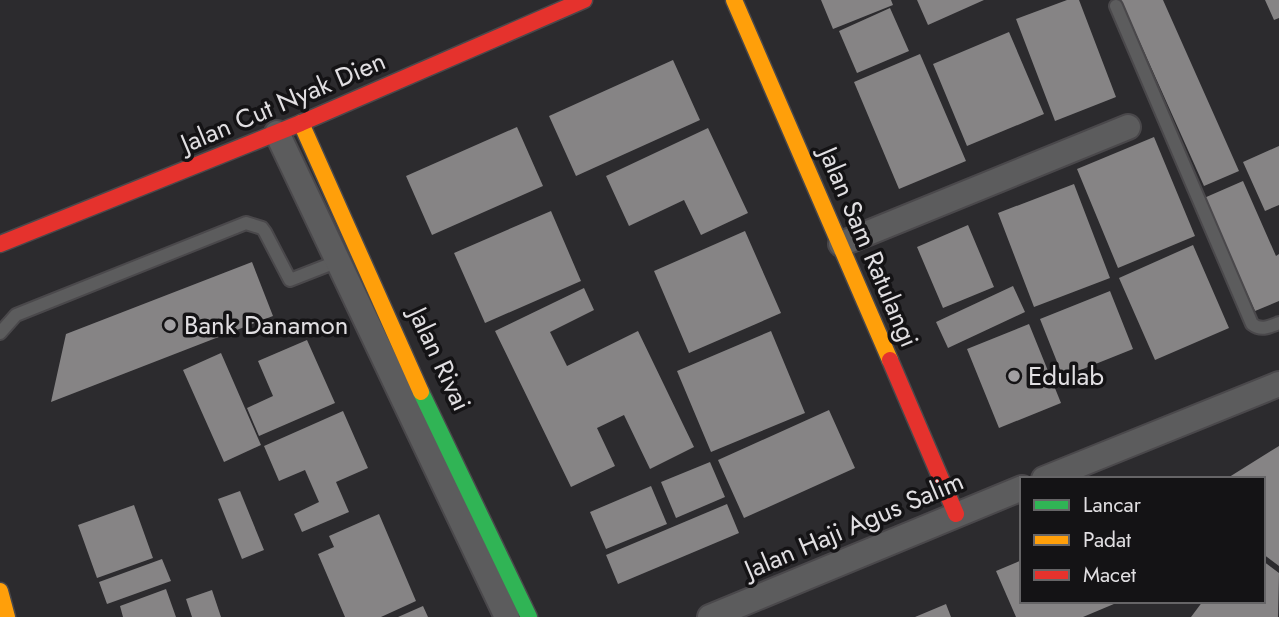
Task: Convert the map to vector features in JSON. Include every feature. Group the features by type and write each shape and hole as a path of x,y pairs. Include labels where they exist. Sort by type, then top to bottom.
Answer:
{"street":[{"name":"Jalan Cut Nyak Dien","path":"0,244 301,123 584,0"},
{"name":"Jalan Sam Ratulangi","path":"734,0 956,514"},
{"name":"Jalan Rivai","path":"301,123 413,375 529,617"},
{"path":"841,244 1128,127"},
{"name":"Jalan Rivai","path":"277,133 507,617"},
{"path":"1049,477 1279,384"},
{"name":"Jalan Haji Agus Salim","path":"710,617 1020,489"},
{"path":"0,591 7,617"}],"lane":[{"path":"1116,6 1252,324 1264,329 1279,323"},
{"path":"0,332 16,315 246,223 262,228 290,280 336,262"}],"building":[{"path":"821,0 891,0 893,5 833,29"},
{"path":"917,0 984,0 928,25"},
{"path":"1067,0 1079,0 1116,97 1055,121 1016,19"},
{"path":"1121,0 1163,0 1239,171 1204,186"},
{"path":"1265,0 1279,0 1279,18 1274,20"},
{"path":"890,8 909,51 857,73 839,31"},
{"path":"1009,32 1044,114 967,146 933,64"},
{"path":"920,54 966,161 899,189 854,82"},
{"path":"673,60 700,120 576,176 549,116"},
{"path":"517,127 543,186 432,235 406,176"},
{"path":"708,128 748,213 701,235 684,200 629,226 606,176"},
{"path":"1154,137 1195,236 1118,268 1077,169"},
{"path":"1279,146 1279,205 1265,211 1243,162"},
{"path":"1243,181 1276,256 1279,254 1279,301 1255,311 1204,198"},
{"path":"1074,184 1110,278 1034,307 998,213"},
{"path":"551,211 581,281 485,323 454,253"},
{"path":"968,225 994,287 943,308 917,247"},
{"path":"745,231 781,313 689,353 654,271"},
{"path":"1193,245 1229,328 1155,360 1119,278"},
{"name":"Bank Danamon","path":"252,262 273,316 51,402 66,334"},
{"path":"1013,286 1025,312 948,348 936,322"},
{"path":"584,288 594,310 550,332 567,366 638,331 694,447 650,469 624,415 597,428 615,466 571,487 495,331"},
{"path":"1110,291 1133,349 1063,377 1040,319"},
{"name":"Edulab","path":"1029,324 1061,403 999,428 967,349"},
{"path":"771,331 805,413 711,452 677,371"},
{"path":"307,340 335,403 259,436 247,408 273,396 258,361"},
{"path":"221,353 261,445 224,462 183,370"},
{"path":"829,410 855,468 744,518 718,460"},
{"path":"343,411 368,468 336,482 349,512 302,532 294,514 319,502 305,470 279,481 264,446"},
{"path":"1279,446 1279,566 1265,556 1265,477 1229,477"},
{"path":"710,462 725,497 676,518 661,482"},
{"path":"651,486 667,524 606,549 590,512"},
{"path":"240,491 264,550 242,559 218,499"},
{"path":"727,504 739,533 618,584 606,555"},
{"path":"134,505 153,558 97,578 78,525"},
{"path":"379,514 416,601 381,617 345,617 318,554 334,547 329,536"},
{"path":"162,559 171,581 107,604 99,582"},
{"path":"1020,561 1020,603 1116,603 1083,617 1016,617 996,571"},
{"path":"1265,562 1279,573 1278,617 1191,617 1202,603 1265,603"},
{"path":"166,589 176,617 123,617 120,606"},
{"path":"212,590 221,617 192,617 186,599"},
{"path":"946,604 951,617 915,617"},
{"path":"423,606 428,617 398,617"}],"traffic: fast":[{"path":"421,392 529,617"}],"traffic: slow":[{"path":"734,0 890,360"},
{"path":"301,123 421,392"},
{"path":"0,591 7,617"}],"traffic: jam":[{"path":"0,244 301,123 584,0"},
{"path":"890,360 956,514"}],"place":[{"name":"Bank Danamon","path":"170,325"},
{"name":"Edulab","path":"1014,376"}]}
